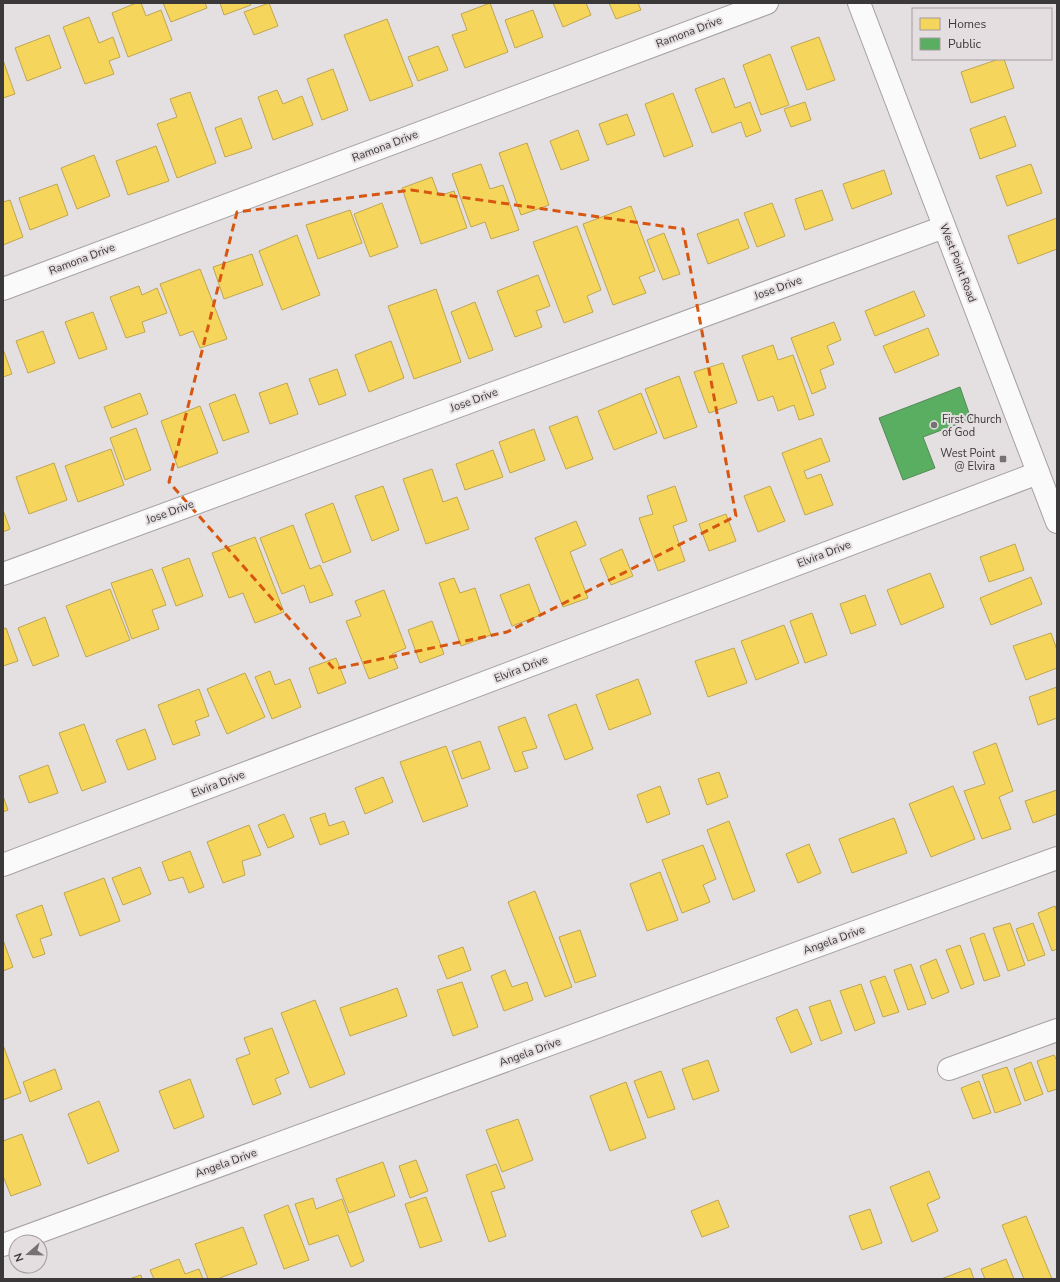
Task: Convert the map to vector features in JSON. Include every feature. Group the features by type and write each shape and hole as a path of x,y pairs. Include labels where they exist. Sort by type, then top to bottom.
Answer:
{"street":[{"name":"Ramona Drive","path":"3,289 768,3"},
{"name":"West Point Road","path":"859,3 1057,522"},
{"name":"Jose Drive","path":"3,574 944,227"},
{"name":"Elvira Drive","path":"3,865 1038,473"},
{"name":"Angela Drive","path":"3,1245 1057,858"},
{"path":"949,1069 1057,1030"}],"highlighted area":[{"path":"411,190 683,229 736,516 507,632 334,669 169,482 237,212"}],"building: Homes":[{"path":"136,3 141,3 146,16 161,10 172,40 128,57 112,13"},
{"path":"163,3 205,3 207,8 171,22"},
{"path":"220,3 250,3 251,5 224,15"},
{"path":"269,3 278,26 254,35 244,12"},
{"path":"490,3 508,52 465,68 452,35 467,30 461,14"},
{"path":"553,3 586,3 591,15 563,27"},
{"path":"609,3 638,3 641,10 616,19"},
{"path":"533,10 543,37 515,48 505,20"},
{"path":"89,17 99,43 113,37 120,57 109,61 114,74 85,84 63,27"},
{"path":"387,19 413,86 370,101 344,35"},
{"path":"49,35 61,68 27,81 15,48"},
{"path":"819,37 835,80 807,90 791,47"},
{"path":"438,46 448,70 418,81 408,57"},
{"path":"770,54 789,105 761,115 743,65"},
{"path":"3,60 15,94 3,98"},
{"path":"996,60 1004,60 1014,88 971,103 961,72"},
{"path":"333,69 348,110 322,120 307,79"},
{"path":"724,78 735,108 750,102 761,131 746,137 741,122 712,133 695,89"},
{"path":"277,90 283,104 302,96 313,125 273,140 258,97"},
{"path":"190,92 216,163 177,178 157,124 177,117 170,99"},
{"path":"673,93 693,146 664,157 645,104"},
{"path":"805,102 811,120 791,127 784,109"},
{"path":"627,114 635,135 607,145 599,124"},
{"path":"1005,116 1016,146 980,159 970,129"},
{"path":"241,118 252,148 225,157 215,128"},
{"path":"578,130 589,160 561,170 550,141"},
{"path":"527,143 549,205 521,215 499,153"},
{"path":"156,146 169,181 128,195 116,161"},
{"path":"94,155 110,196 77,209 61,168"},
{"path":"481,164 490,189 503,185 519,230 491,239 485,222 471,227 452,174"},
{"path":"1031,164 1042,193 1007,206 996,176"},
{"path":"884,170 892,194 852,209 843,184"},
{"path":"432,177 439,196 454,191 467,228 421,244 402,188"},
{"path":"57,184 68,215 30,230 19,198"},
{"path":"822,190 833,220 805,230 795,199"},
{"path":"10,200 23,237 3,245 3,202"},
{"path":"382,203 398,247 370,257 354,214"},
{"path":"772,203 785,236 757,247 744,213"},
{"path":"631,206 655,271 639,277 646,293 613,305 583,224"},
{"path":"350,210 362,243 318,259 306,225"},
{"path":"1057,218 1057,249 1018,264 1008,236"},
{"path":"738,219 749,248 708,264 697,234"},
{"path":"577,226 601,290 587,296 593,312 564,323 533,242"},
{"path":"664,233 680,274 663,280 647,240"},
{"path":"297,235 320,295 282,310 259,251"},
{"path":"252,254 263,285 224,299 213,267"},
{"path":"200,269 227,339 200,348 193,331 180,336 160,284"},
{"path":"538,275 550,306 536,311 542,327 515,337 497,291"},
{"path":"139,286 142,295 157,288 167,313 142,322 145,332 126,338 110,297"},
{"path":"436,289 461,362 414,379 388,306"},
{"path":"914,291 925,316 875,336 865,311"},
{"path":"475,302 493,350 469,359 451,312"},
{"path":"93,312 107,349 79,359 65,322"},
{"path":"834,322 841,340 827,346 834,364 820,370 826,388 812,394 791,338"},
{"path":"928,328 939,355 895,373 883,346"},
{"path":"43,331 55,363 28,373 16,341"},
{"path":"391,341 404,378 369,392 355,355"},
{"path":"773,345 778,360 793,355 814,415 799,420 794,405 778,411 773,396 758,401 742,356"},
{"path":"3,349 12,374 3,377"},
{"path":"723,363 737,403 709,413 694,372"},
{"path":"337,369 346,395 319,405 309,379"},
{"path":"679,376 697,427 664,439 645,389"},
{"path":"287,383 298,414 270,424 259,393"},
{"path":"140,393 148,414 112,428 104,407"},
{"path":"641,393 657,433 614,450 598,411"},
{"path":"235,394 249,432 223,441 209,404"},
{"path":"200,406 218,453 178,468 161,421"},
{"path":"577,416 593,459 566,469 549,427"},
{"path":"136,428 151,470 125,480 110,438"},
{"path":"534,429 545,460 510,473 499,442"},
{"path":"821,438 830,461 804,471 807,479 821,474 833,505 805,515 782,453"},
{"path":"111,449 124,485 78,502 65,466"},
{"path":"493,450 503,477 465,490 456,464"},
{"path":"54,463 67,500 29,514 16,477"},
{"path":"432,469 443,502 457,497 469,529 426,544 403,479"},
{"path":"383,486 399,530 372,541 355,496"},
{"path":"675,486 687,521 673,526 685,561 658,571 639,518 653,514 647,496"},
{"path":"770,486 785,521 758,532 744,496"},
{"path":"333,503 351,552 323,563 305,514"},
{"path":"3,510 10,529 3,532"},
{"path":"726,514 736,541 709,551 699,524"},
{"path":"576,521 586,545 570,552 588,598 563,607 535,538"},
{"path":"293,525 310,569 320,565 333,595 310,603 304,585 282,594 260,538"},
{"path":"255,537 284,612 255,623 243,593 229,598 212,553"},
{"path":"1015,544 1024,570 989,582 980,557"},
{"path":"622,549 633,576 611,585 600,559"},
{"path":"189,558 203,596 176,606 162,568"},
{"path":"152,569 166,605 152,610 159,629 132,639 111,583"},
{"path":"930,573 944,607 901,625 887,590"},
{"path":"1031,577 1042,604 991,625 980,598"},
{"path":"454,578 460,593 475,588 491,635 461,646 439,583"},
{"path":"529,584 541,615 512,626 500,595"},
{"path":"110,589 130,640 86,657 66,606"},
{"path":"384,590 406,648 392,654 398,668 369,679 346,621 361,616 355,601"},
{"path":"865,595 876,625 851,634 840,604"},
{"path":"812,613 827,655 805,663 790,621"},
{"path":"45,617 59,656 33,666 18,628"},
{"path":"432,621 444,654 420,663 408,630"},
{"path":"784,625 799,663 756,680 741,641"},
{"path":"6,628 18,661 3,666 3,629"},
{"path":"1051,633 1057,650 1057,668 1026,680 1013,646"},
{"path":"734,648 747,683 708,697 695,661"},
{"path":"336,658 346,683 318,694 309,668"},
{"path":"270,671 275,685 290,679 301,707 272,719 255,677"},
{"path":"245,673 265,717 227,734 207,689"},
{"path":"638,679 651,714 609,730 596,695"},
{"path":"1057,687 1057,718 1038,725 1029,697"},
{"path":"199,689 209,716 195,721 200,735 173,745 158,705"},
{"path":"576,704 593,749 565,760 548,715"},
{"path":"525,717 537,748 522,752 528,768 515,772 498,727"},
{"path":"84,724 106,782 82,791 59,733"},
{"path":"145,729 156,759 128,770 116,740"},
{"path":"480,741 490,769 462,779 452,751"},
{"path":"996,743 1013,791 999,797 1011,829 982,839 964,791 985,784 973,752"},
{"path":"446,746 468,806 423,822 400,762"},
{"path":"48,765 58,793 29,803 19,776"},
{"path":"719,772 728,797 707,805 698,779"},
{"path":"383,777 393,802 365,814 355,788"},
{"path":"660,786 670,814 647,823 637,795"},
{"path":"953,786 975,839 931,857 909,804"},
{"path":"1057,790 1057,814 1033,823 1025,801"},
{"path":"3,796 8,810 3,812"},
{"path":"325,813 329,826 344,821 349,834 320,845 310,818"},
{"path":"284,814 294,837 268,848 258,825"},
{"path":"894,818 907,853 852,873 839,839"},
{"path":"729,821 755,891 733,900 707,830"},
{"path":"249,825 261,855 242,861 245,875 223,883 207,842"},
{"path":"809,844 821,873 798,883 786,854"},
{"path":"703,845 716,879 703,885 710,902 682,913 662,860"},
{"path":"190,851 204,887 189,893 183,877 169,881 162,862"},
{"path":"140,867 151,894 123,905 112,878"},
{"path":"660,872 678,920 647,931 630,884"},
{"path":"104,878 120,921 80,936 64,893"},
{"path":"535,891 572,987 545,997 508,902"},
{"path":"42,905 52,935 40,939 45,954 33,958 16,915"},
{"path":"1055,906 1057,911 1057,949 1052,951 1038,913"},
{"path":"1010,923 1025,965 1008,971 993,928"},
{"path":"1033,923 1045,955 1028,961 1016,929"},
{"path":"580,930 596,976 575,983 559,937"},
{"path":"984,933 1000,976 984,981 970,938"},
{"path":"3,940 13,967 3,971"},
{"path":"960,945 974,984 961,989 946,950"},
{"path":"463,947 471,970 447,979 438,956"},
{"path":"936,959 949,992 932,999 920,966"},
{"path":"911,964 926,1004 908,1010 894,970"},
{"path":"505,970 512,987 527,982 533,1000 504,1011 491,976"},
{"path":"885,976 899,1012 883,1017 870,981"},
{"path":"462,982 478,1027 453,1036 437,990"},
{"path":"861,984 875,1023 855,1031 840,991"},
{"path":"397,988 407,1016 350,1036 340,1008"},
{"path":"315,1000 345,1074 310,1088 281,1013"},
{"path":"830,1000 842,1033 821,1041 809,1007"},
{"path":"797,1009 812,1044 791,1053 776,1018"},
{"path":"272,1028 289,1073 275,1079 281,1094 253,1105 236,1059 250,1054 244,1038"},
{"path":"3,1045 21,1093 3,1100"},
{"path":"1054,1055 1057,1061 1057,1089 1048,1092 1037,1061"},
{"path":"708,1060 719,1091 693,1100 682,1069"},
{"path":"1031,1062 1043,1094 1025,1101 1014,1069"},
{"path":"1007,1067 1021,1104 995,1113 982,1075"},
{"path":"55,1069 62,1089 30,1102 23,1082"},
{"path":"661,1071 675,1109 648,1118 634,1081"},
{"path":"190,1079 204,1117 174,1129 159,1091"},
{"path":"979,1081 991,1113 973,1119 961,1088"},
{"path":"626,1082 646,1138 610,1151 590,1096"},
{"path":"99,1101 119,1151 88,1164 68,1114"},
{"path":"518,1119 533,1160 502,1172 486,1130"},
{"path":"22,1134 41,1185 11,1196 3,1176 3,1141"},
{"path":"416,1160 428,1191 410,1198 399,1166"},
{"path":"383,1162 395,1196 349,1213 336,1179"},
{"path":"496,1164 505,1188 491,1192 506,1236 489,1242 466,1175"},
{"path":"929,1171 940,1198 927,1204 938,1231 912,1242 890,1187"},
{"path":"426,1197 442,1241 420,1248 405,1204"},
{"path":"313,1198 316,1209 342,1199 364,1261 351,1267 338,1235 309,1245 295,1204"},
{"path":"718,1200 729,1227 702,1237 691,1211"},
{"path":"288,1205 309,1260 284,1269 264,1215"},
{"path":"870,1209 882,1243 862,1250 849,1216"},
{"path":"1026,1216 1052,1279 1024,1279 1002,1225"},
{"path":"243,1227 257,1264 217,1279 208,1279 195,1244"},
{"path":"179,1259 185,1274 199,1269 203,1279 154,1279 150,1270"},
{"path":"1006,1259 1014,1279 985,1279 981,1269"},
{"path":"970,1268 974,1279 941,1279"},
{"path":"141,1275 142,1279 129,1279"}],"building: Public":[{"path":"960,387 971,419 923,437 935,468 903,480 879,418"}],"place":[{"name":"First Church of God","path":"934,425"},
{"name":"West Point @ Elvira","path":"1003,459"}]}
